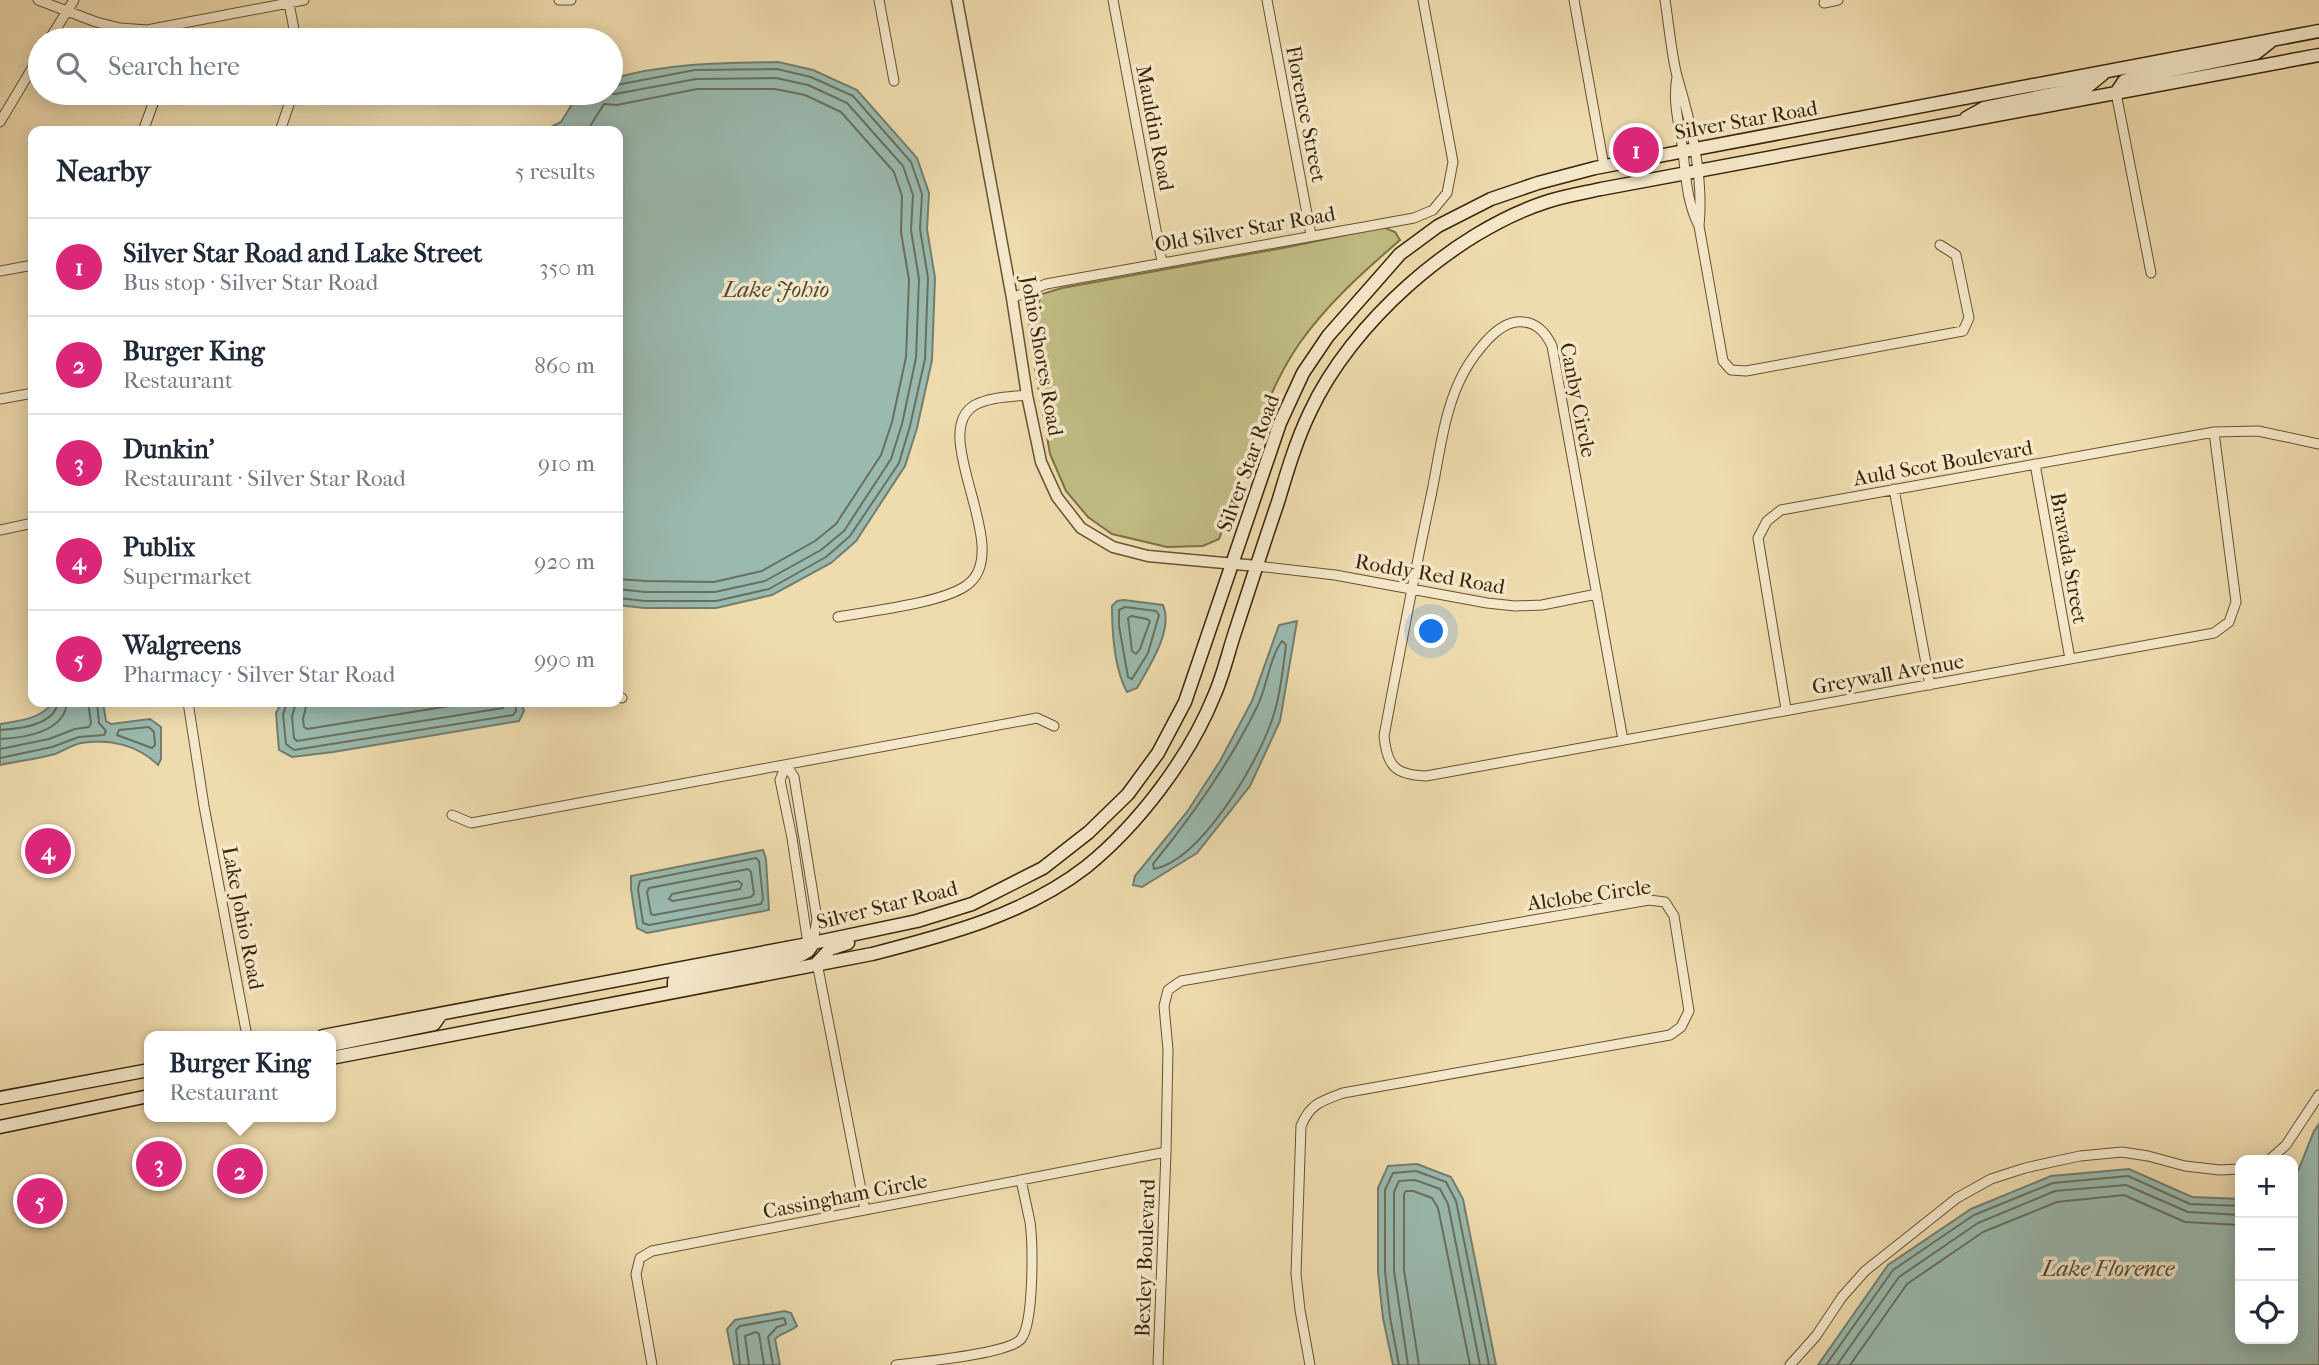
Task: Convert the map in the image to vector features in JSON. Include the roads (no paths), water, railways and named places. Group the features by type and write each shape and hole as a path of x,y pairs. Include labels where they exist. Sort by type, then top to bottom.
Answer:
{"main road":[{"name":"Silver Star Road","path":"336,1034 810,944 916,921 972,904 1043,868 1089,832 1128,794 1158,753 1185,702 1280,423 1303,373 1328,336 1400,254 1438,226 1491,199 1538,183 1604,166 2319,32"},
{"path":"2116,93 2124,81 2256,53 2273,40"},
{"name":"Silver Star Road","path":"336,1057 872,954 956,932 1031,901 1085,867 1133,821 1162,788 1191,742 1214,696 1310,411 1331,375 1359,337 1401,292 1450,252 1492,226 1546,202 1691,172 2319,55"},
{"path":"1956,124 1984,108 2087,87 2103,74"},
{"path":"817,963 830,949 838,945 914,930 954,918 972,904"},
{"path":"674,991 674,981 778,962 801,955 808,951 810,944"},
{"path":"336,1044 434,1024 441,1014"},
{"path":"0,1098 144,1071"},
{"path":"0,1127 144,1097"}],"street":[{"path":"38,0 120,28"},
{"path":"59,0 67,10"},
{"path":"56,28 74,0"},
{"path":"179,28 304,0"},
{"path":"559,0 571,0"},
{"path":"879,0 894,81"},
{"name":"Johio Shores Road","path":"957,0 1027,394 1041,462 1058,497 1081,528 1113,547 1148,556 1257,566"},
{"name":"Mauldin Road","path":"1113,0 1162,262"},
{"name":"Florence Street","path":"1267,0 1311,235"},
{"name":"Old Silver Star Road","path":"1012,298 1046,284 1414,218 1433,211 1447,192 1453,162 1423,0"},
{"path":"1574,0 1604,166"},
{"path":"1665,0 1677,75 1684,94 1691,172 1691,211 1699,226 1723,361 1731,370 1746,372 1963,331 1969,318 1956,255 1940,245"},
{"path":"1824,3 1838,0"},
{"path":"289,3 294,28"},
{"path":"0,122 28,75"},
{"path":"2116,93 2151,273"},
{"path":"145,126 153,105"},
{"path":"282,126 289,105"},
{"path":"0,271 28,266"},
{"name":"Canby Circle","path":"1384,736 1411,589 1447,419 1459,382 1474,355 1498,329 1515,322 1534,324 1545,332 1552,346 1623,740"},
{"path":"0,399 28,394"},
{"path":"838,618 947,596 970,584 981,567 982,545 960,439 962,420 973,406 989,400 1027,394"},
{"name":"Auld Scot Boulevard","path":"1786,709 1758,538 1767,521 1781,510 2214,432 2258,431 2319,444"},
{"name":"Greywall Avenue","path":"1384,736 1386,752 1392,766 1408,776 1426,776 2214,633 2229,622 2236,602 2214,432"},
{"name":"Bravada Street","path":"2035,464 2070,659"},
{"path":"1894,489 1930,685"},
{"path":"0,530 28,524"},
{"name":"Roddy Red Road","path":"1257,566 1335,575 1515,606 1542,605 1597,594"},
{"name":"Lake Johio Road","path":"189,707 204,806 246,1031"},
{"path":"452,815 471,823 1037,718 1055,726"},
{"path":"786,765 794,776 817,919 810,944"},
{"path":"786,765 780,780 810,944"},
{"path":"794,854 806,852"},
{"name":"Alclobe Circle","path":"1166,1153 1168,1050 1164,1006 1167,990 1181,981 1649,900 1665,902 1674,916 1689,1011 1681,1027 1670,1035 1343,1093 1322,1101 1307,1111 1301,1126 1296,1273 1310,1365"},
{"path":"817,963 864,1210"},
{"path":"2275,1155 2286,1145 2319,1095"},
{"path":"1790,1365 1865,1271 1957,1198 1991,1179 2025,1168 2080,1156 2122,1152 2185,1166 2235,1169"},
{"name":"Cassingham Circle","path":"652,1365 636,1274 640,1258 652,1251 1166,1153"},
{"name":"Bexley Boulevard","path":"1158,1365 1166,1153"},
{"path":"896,1365 1002,1350 1021,1340 1028,1323 1032,1257 1030,1224 1021,1180"}],"water":[{"name":"Lake Johio","path":"778,62 813,70 857,90 917,158 929,193 927,229 935,278 932,360 917,428 905,466 856,541 831,563 772,595 716,608 623,606 623,126 553,126 561,122 572,105 623,105 623,76 673,67"},
{"path":"1117,601 1163,605 1166,615 1163,636 1153,659 1137,688 1127,692 1117,661 1112,616 1112,606"},
{"path":"1297,621 1280,721 1250,786 1197,853 1142,887 1133,885 1135,876 1187,812 1220,761 1252,701 1279,625"},
{"path":"104,707 106,721 111,724 150,719 161,727 161,759 158,765 132,748 112,742 91,742 74,745 55,754 0,765 0,724 36,716 48,708"},
{"path":"279,707 523,707 524,711 519,721 292,757 279,750 276,713"},
{"path":"763,850 769,910 647,933 637,928 631,876"},
{"name":"Lake Florence","path":"2319,1124 2319,1365 1818,1365 1888,1265 1971,1209 2051,1176 2129,1169 2192,1197 2235,1199 2235,1344 2298,1344 2298,1171"},
{"path":"1417,1164 1451,1177 1463,1199 1496,1365 1393,1365 1383,1318 1378,1272 1378,1188 1388,1166"},
{"path":"785,1311 791,1313 797,1326 775,1339 780,1365 734,1365 727,1329 735,1320"}],"place":[{"name":"Silver Star Road and Lake Street","path":"1636,150"},
{"name":"Publix","path":"48,851"},
{"name":"Dunkin'","path":"159,1164"},
{"name":"Burger King","path":"240,1171"},
{"name":"Walgreens","path":"40,1201"}]}
